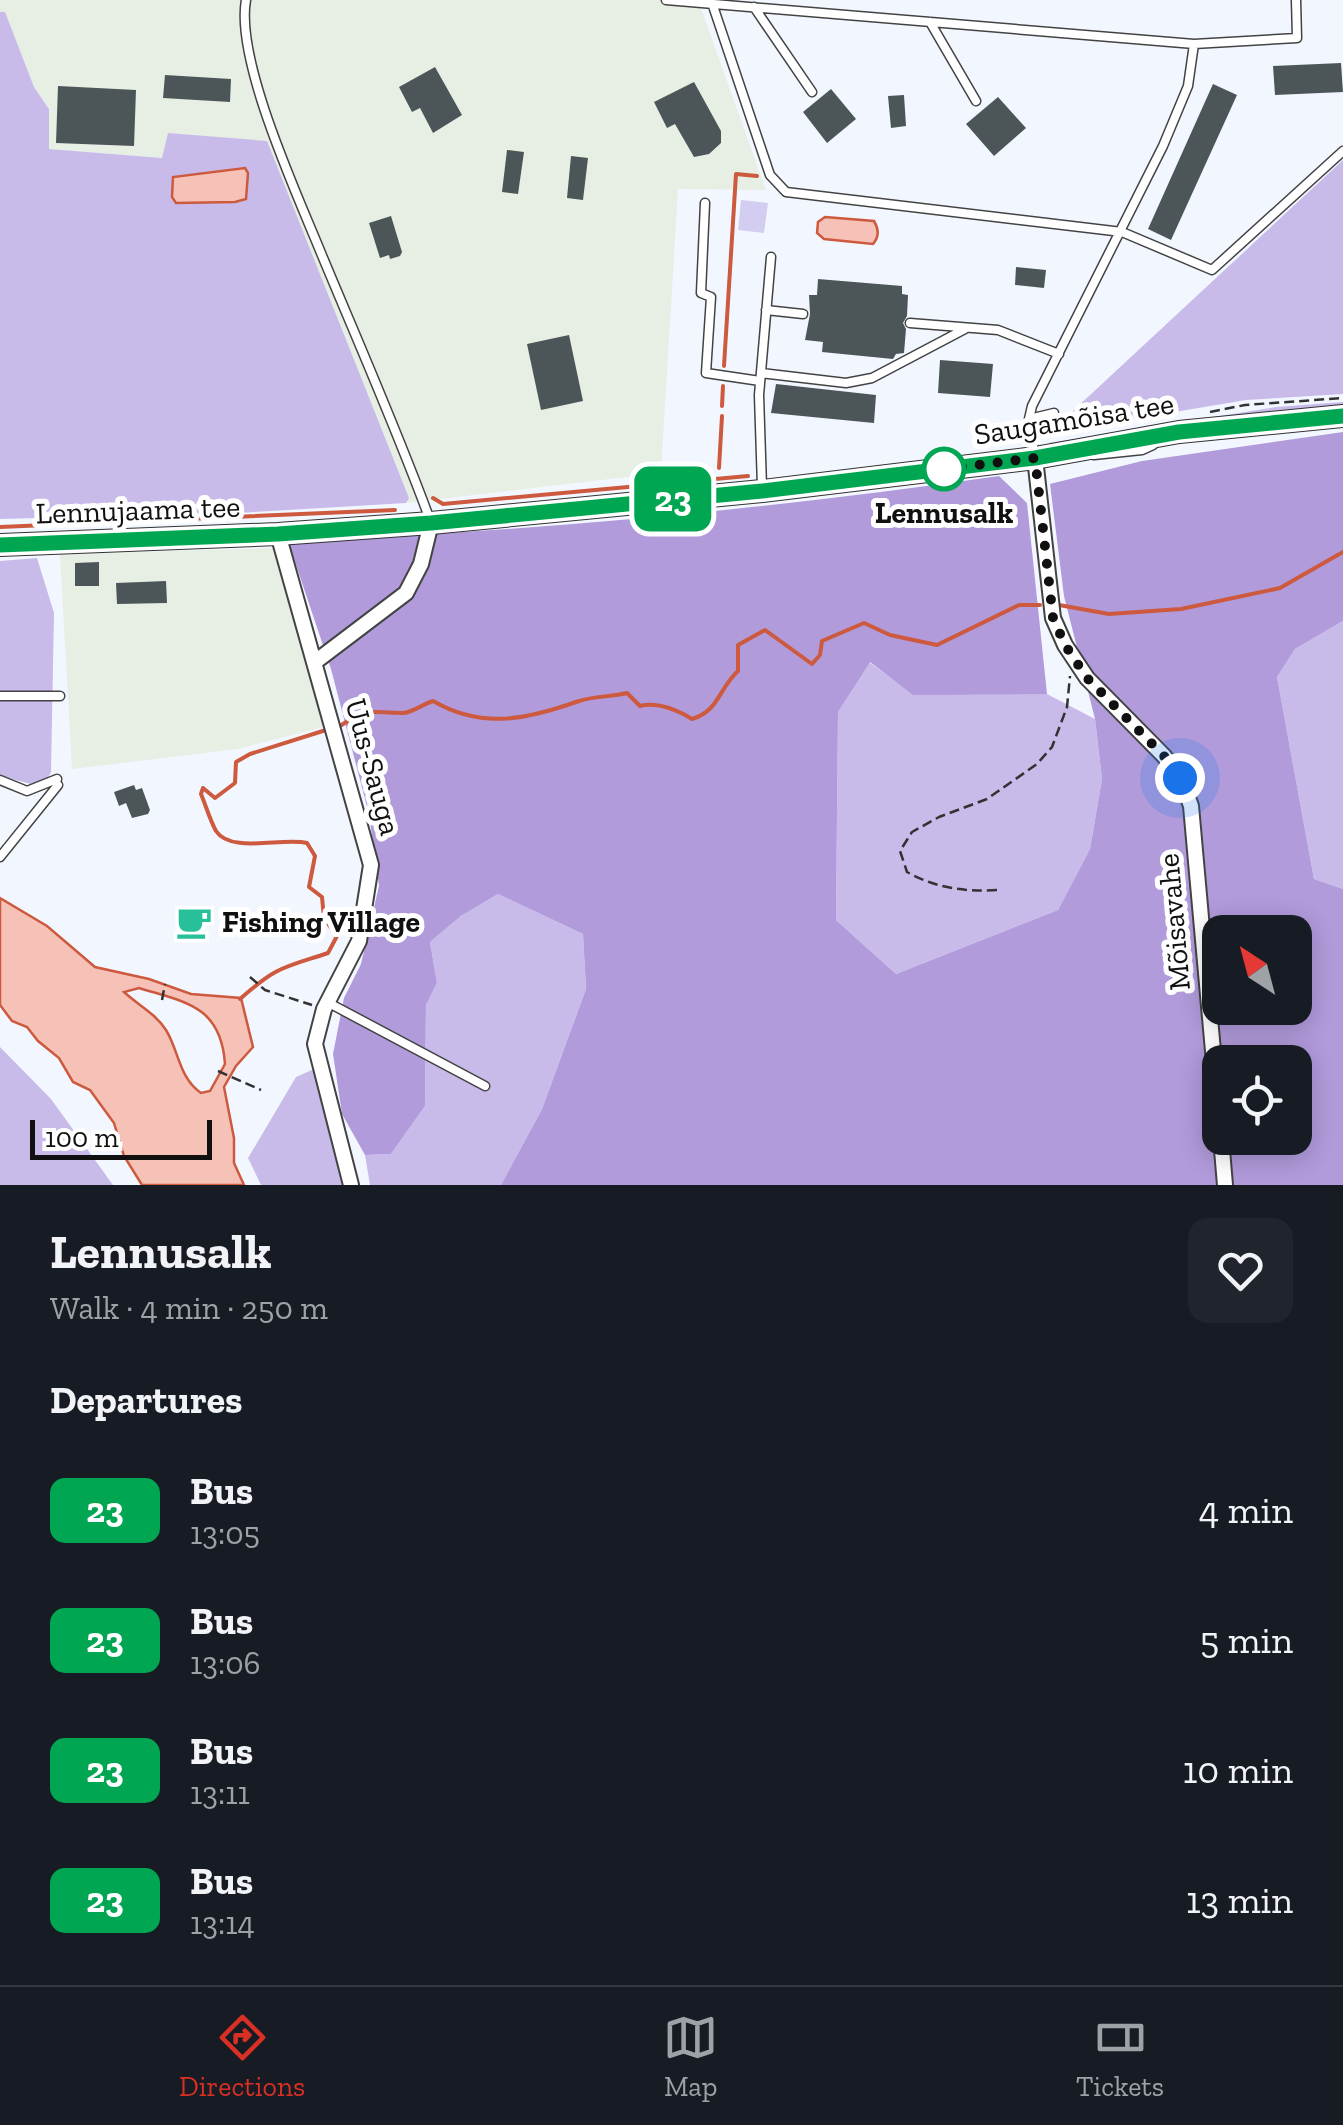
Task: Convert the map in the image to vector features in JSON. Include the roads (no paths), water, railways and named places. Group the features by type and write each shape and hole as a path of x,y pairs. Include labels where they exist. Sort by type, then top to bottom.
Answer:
{"street":[{"name":"Saugamõisa tee","path":"278,534 762,491 1035,458 1179,432 1343,416"},
{"name":"Mõisavahe","path":"1035,458 1053,618 1065,645 1087,678 1164,756 1180,778 1191,806 1212,1045"},
{"path":"315,662 406,593 421,564 431,523"},
{"name":"Lennujaama tee","path":"0,545 278,534"},
{"name":"Uus-Sauga","path":"278,534 371,865 359,941 326,1005 315,1044 350,1185"},
{"path":"1222,1155 1225,1185"}],"lane":[{"path":"246,0 250,64 288,175 431,523"},
{"path":"666,0 1194,44 1296,38 1296,0"},
{"path":"829,13 836,0"},
{"path":"712,2 770,176 786,192 1122,232 1212,270 1343,152"},
{"path":"754,7 812,92"},
{"path":"930,22 976,101"},
{"path":"1035,458 1032,406 1122,232 1188,86 1194,44"},
{"path":"704,203 701,292 712,297 706,373 846,383 872,378 965,329"},
{"path":"762,491 760,377 771,257"},
{"path":"766,310 803,314"},
{"path":"910,323 998,330 1059,354"},
{"path":"1030,419 1054,413"},
{"path":"0,696 60,696"},
{"path":"0,780 27,791 57,782 0,858"},
{"path":"326,1005 486,1086"}],"waterway":[{"path":"724,366 736,174 757,176"},
{"path":"722,406 723,386"},
{"path":"719,468 722,416"},
{"path":"433,498 443,504 748,476"},
{"path":"0,527 395,510"},
{"path":"1059,605 1109,614 1181,609 1280,588 1343,552"},
{"path":"340,726 364,713 406,713 433,701 470,716 506,719 627,693 640,706 667,708 692,719 708,711 738,671 738,645 765,630 812,664 820,655 822,641 864,623 890,635 937,645 1019,605 1040,605"},
{"path":"240,999 281,969 328,953 337,936 324,918 322,897 309,887 315,856 307,843 245,843 223,838 216,831 201,794 203,788 215,798 235,783 236,762 250,754 326,730"}],"place":[{"name":"Lennusalk","path":"944,469"},
{"name":"Fishing Village","path":"194,922"}]}
